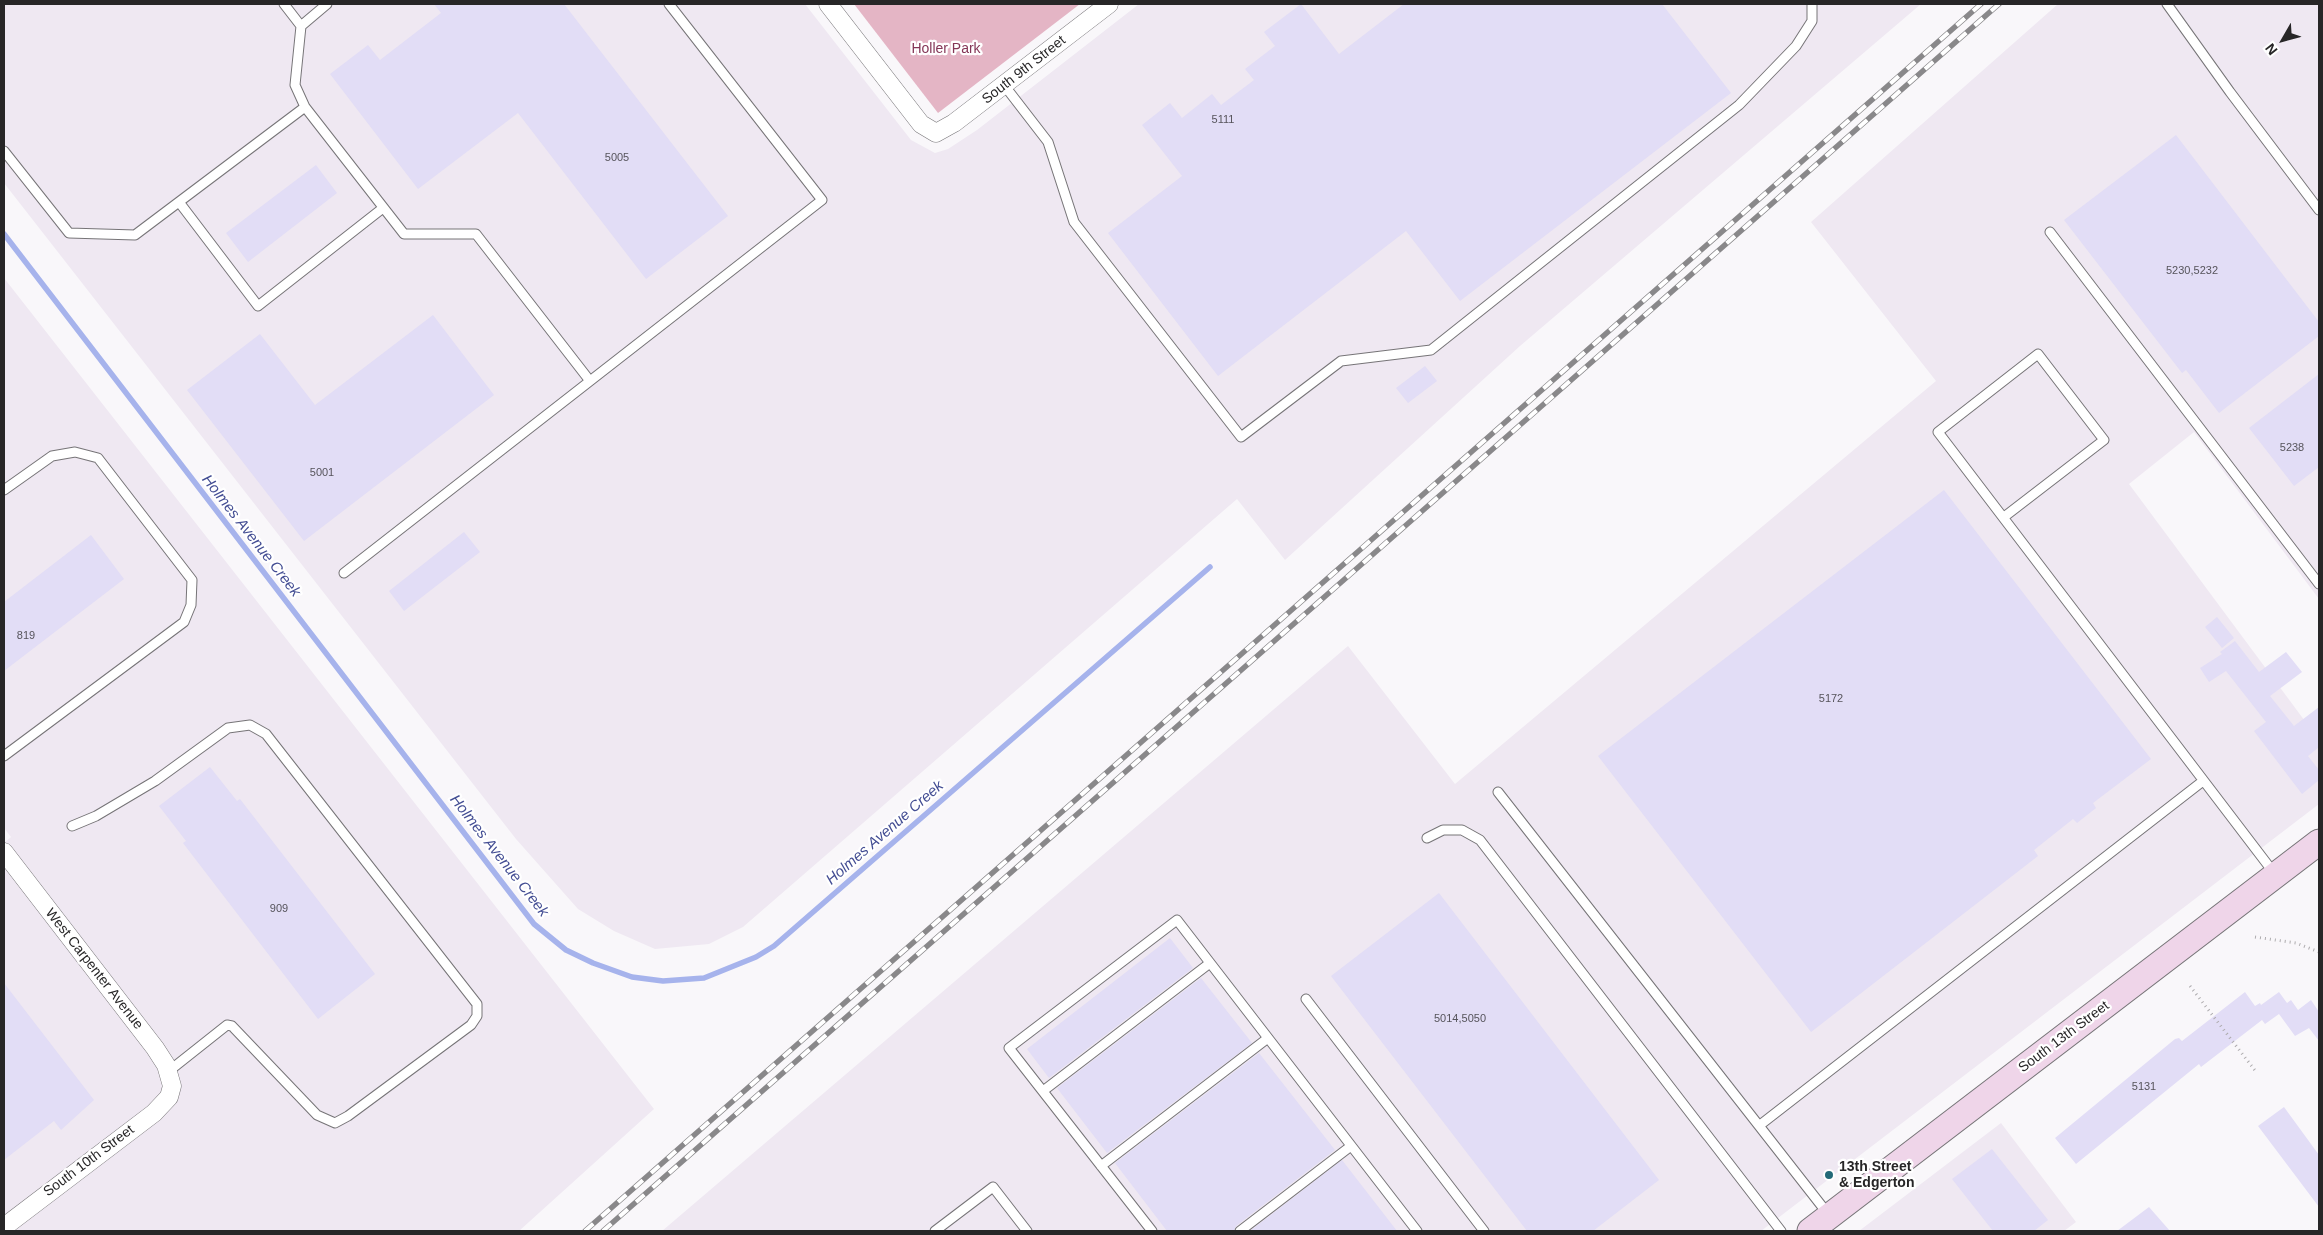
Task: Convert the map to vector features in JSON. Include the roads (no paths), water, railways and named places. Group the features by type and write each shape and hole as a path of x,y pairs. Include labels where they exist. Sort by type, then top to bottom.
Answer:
{"street":[{"name":"South 9th Street","path":"828,4 921,124 936,133 954,124 1109,4"},
{"name":"South 13th Street","path":"1810,1231 2319,842"},
{"name":"West Carpenter Avenue","path":"4,852 155,1048 171,1077 171,1092"},
{"name":"South 10th Street","path":"4,1227 154,1113 171,1092"}],"lane":[{"path":"284,4 301,26 295,85 305,107 404,234 476,234 590,381"},
{"path":"301,26 327,4"},
{"path":"344,573 822,200 669,4"},
{"path":"1004,85 1048,142 1074,222 1241,437 1341,360 1431,350 1738,106 1796,46 1812,21 1812,4"},
{"path":"2167,4 2230,92 2319,210"},
{"path":"4,151 69,233 135,235 305,107"},
{"path":"179,202 258,306 383,208"},
{"path":"2050,232 2319,584"},
{"path":"2004,517 2104,440 2038,354 1938,432 2275,876"},
{"path":"4,490 52,456 75,452 98,458 192,580 191,605 184,622 4,756"},
{"path":"72,826 96,816 155,781 228,728 250,725 266,734 476,1004 477,1016 471,1025 348,1116 335,1123 317,1115 232,1026 227,1025 168,1071"},
{"path":"1760,1125 2203,781"},
{"path":"1498,792 1830,1216"},
{"path":"1427,838 1443,830 1462,830 1480,840 1781,1231"},
{"path":"1152,1231 1009,1048 1177,920 1417,1231"},
{"path":"1042,1091 1210,963"},
{"path":"1306,999 1484,1231"},
{"path":"1101,1166 1268,1038"},
{"path":"1240,1231 1351,1146"},
{"path":"935,1231 993,1187 1027,1231"}],"waterway":[{"name":"Holmes Avenue Creek","path":"4,234 534,924 566,950 593,963 632,977 663,981 704,978 756,957 774,946 1210,567"}],"railway":[{"path":"585,1231 1981,4"},
{"path":"603,1231 1999,4"}],"place":[{"name":"13th Street & Edgerton","path":"1829,1175"}],"park label":[{"name":"Holler Park","path":"946,49"}]}
